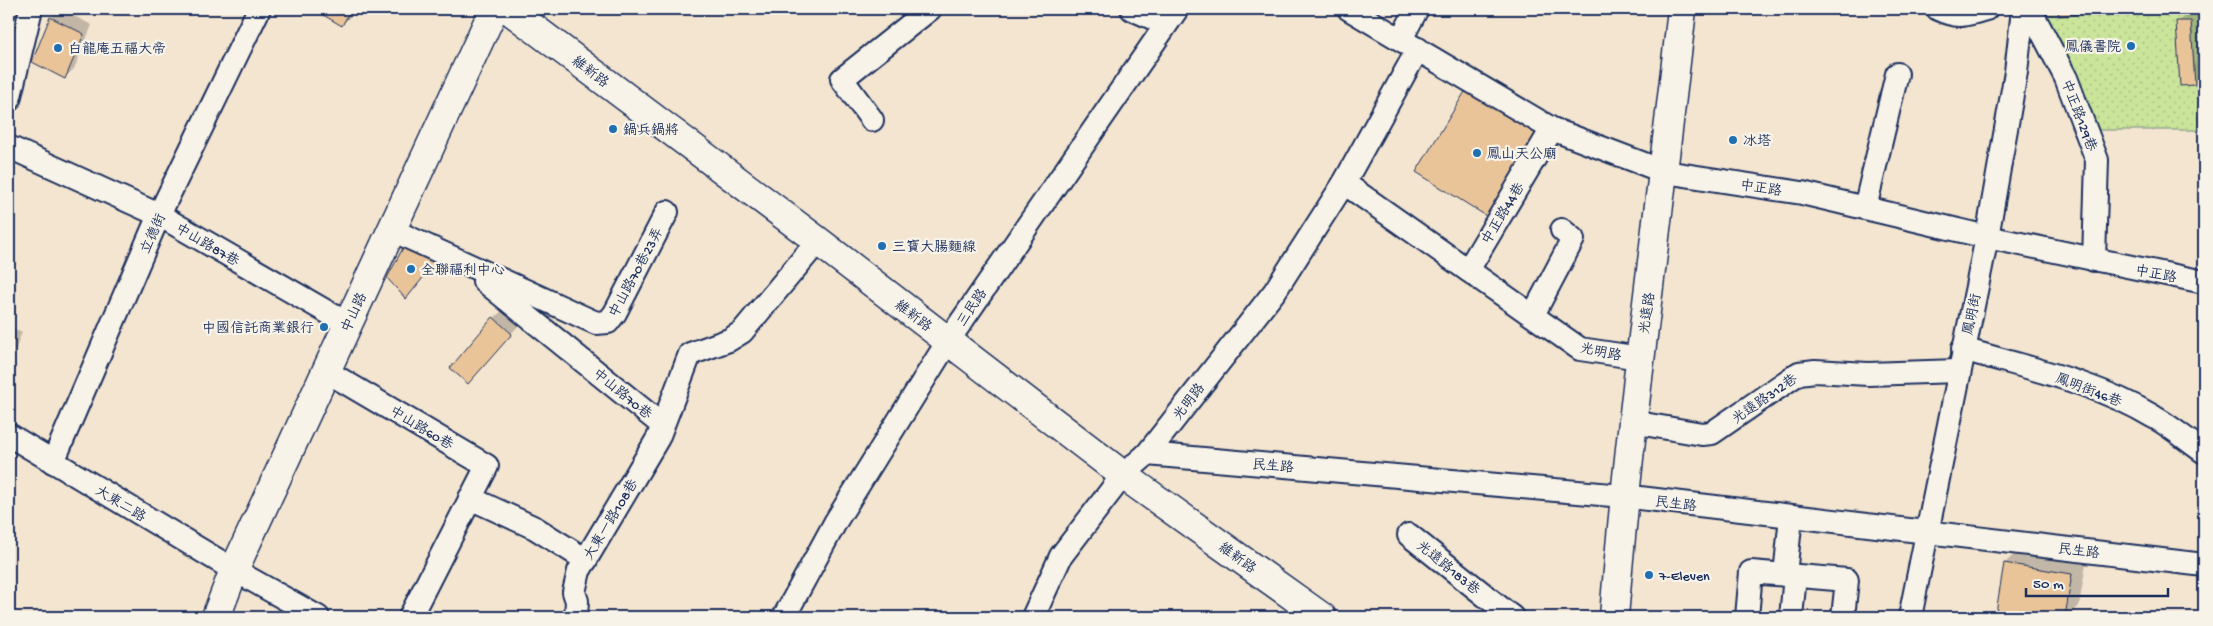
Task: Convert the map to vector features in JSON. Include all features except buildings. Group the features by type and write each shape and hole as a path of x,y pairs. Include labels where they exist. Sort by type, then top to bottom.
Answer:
{"main road":[{"name":"中山路","path":"216,617 234,570 494,9"},
{"name":"維新路","path":"508,9 818,241 1123,475 1309,614"},
{"name":"光遠路","path":"1614,617 1623,496 1665,172 1682,9"}],"street":[{"path":"9,100 31,9"},
{"name":"立德街","path":"53,462 159,216 259,9"},
{"path":"872,120 842,79 930,9"},
{"path":"1132,9 1172,17"},
{"name":"中正路","path":"1349,9 1552,130 1665,172 1802,193 1987,237 2204,282"},
{"name":"光明路","path":"1033,617 1061,556 1123,475 1147,454 1274,291 1344,183 1410,44 1417,9"},
{"path":"1938,9 1953,16 1966,15 1986,9"},
{"name":"鳳明街","path":"1910,617 1958,371 1987,237 2016,72 2023,9"},
{"name":"中正路129巷","path":"2030,9 2066,78 2097,160 2094,260"},
{"name":"三民路","path":"784,617 836,521 948,341 1172,17"},
{"path":"1864,208 1897,74"},
{"name":"中正路44巷","path":"1468,270 1552,130"},
{"name":"中山路87巷","path":"9,147 159,216 348,324"},
{"name":"光明路","path":"1344,183 1580,349 1640,358"},
{"name":"中山路70巷23弄","path":"596,323 608,322 615,313 667,212"},
{"name":"中山路70巷","path":"392,230 596,323"},
{"path":"1532,316 1574,240 1562,230"},
{"name":"中山路70巷","path":"457,260 662,425 690,354 729,340 742,332 818,241"},
{"name":"鳳明街46巷","path":"1963,349 2068,379 2112,397 2154,416 2204,452"},
{"name":"中山路60巷","path":"326,371 487,466 410,617"},
{"name":"光遠路312巷","path":"1632,422 1702,434 1712,433 1799,373 1816,371 1868,374 1958,371"},
{"name":"大東一路108巷","path":"576,617 578,606 574,592 575,584 586,560 658,438 662,425"},
{"name":"大東二路","path":"9,435 234,570 318,617"},
{"name":"民生路","path":"1147,454 1623,496 2204,565"},
{"path":"470,498 535,528 586,560"},
{"path":"1791,516 1791,617"},
{"name":"光遠路183巷","path":"1409,535 1512,617"},
{"path":"1747,617 1751,572 1847,580 1844,617"}],"green space":[{"path":"9,9 24,9 9,67"},
{"name":"鳳儀書院","path":"2204,9 2204,130 2096,130 2041,15"}],"place":[{"name":"鳳儀書院","path":"2131,46"},
{"name":"白龍庵五福大帝","path":"58,48"},
{"name":"鍋兵鍋將","path":"613,129"},
{"name":"冰塔","path":"1733,140"},
{"name":"鳳山天公廟","path":"1477,153"},
{"name":"三寶大腸麵線","path":"882,246"},
{"name":"全聯福利中心","path":"411,269"},
{"name":"中國信託商業銀行","path":"324,327"},
{"name":"7-Eleven","path":"1649,575"}]}
